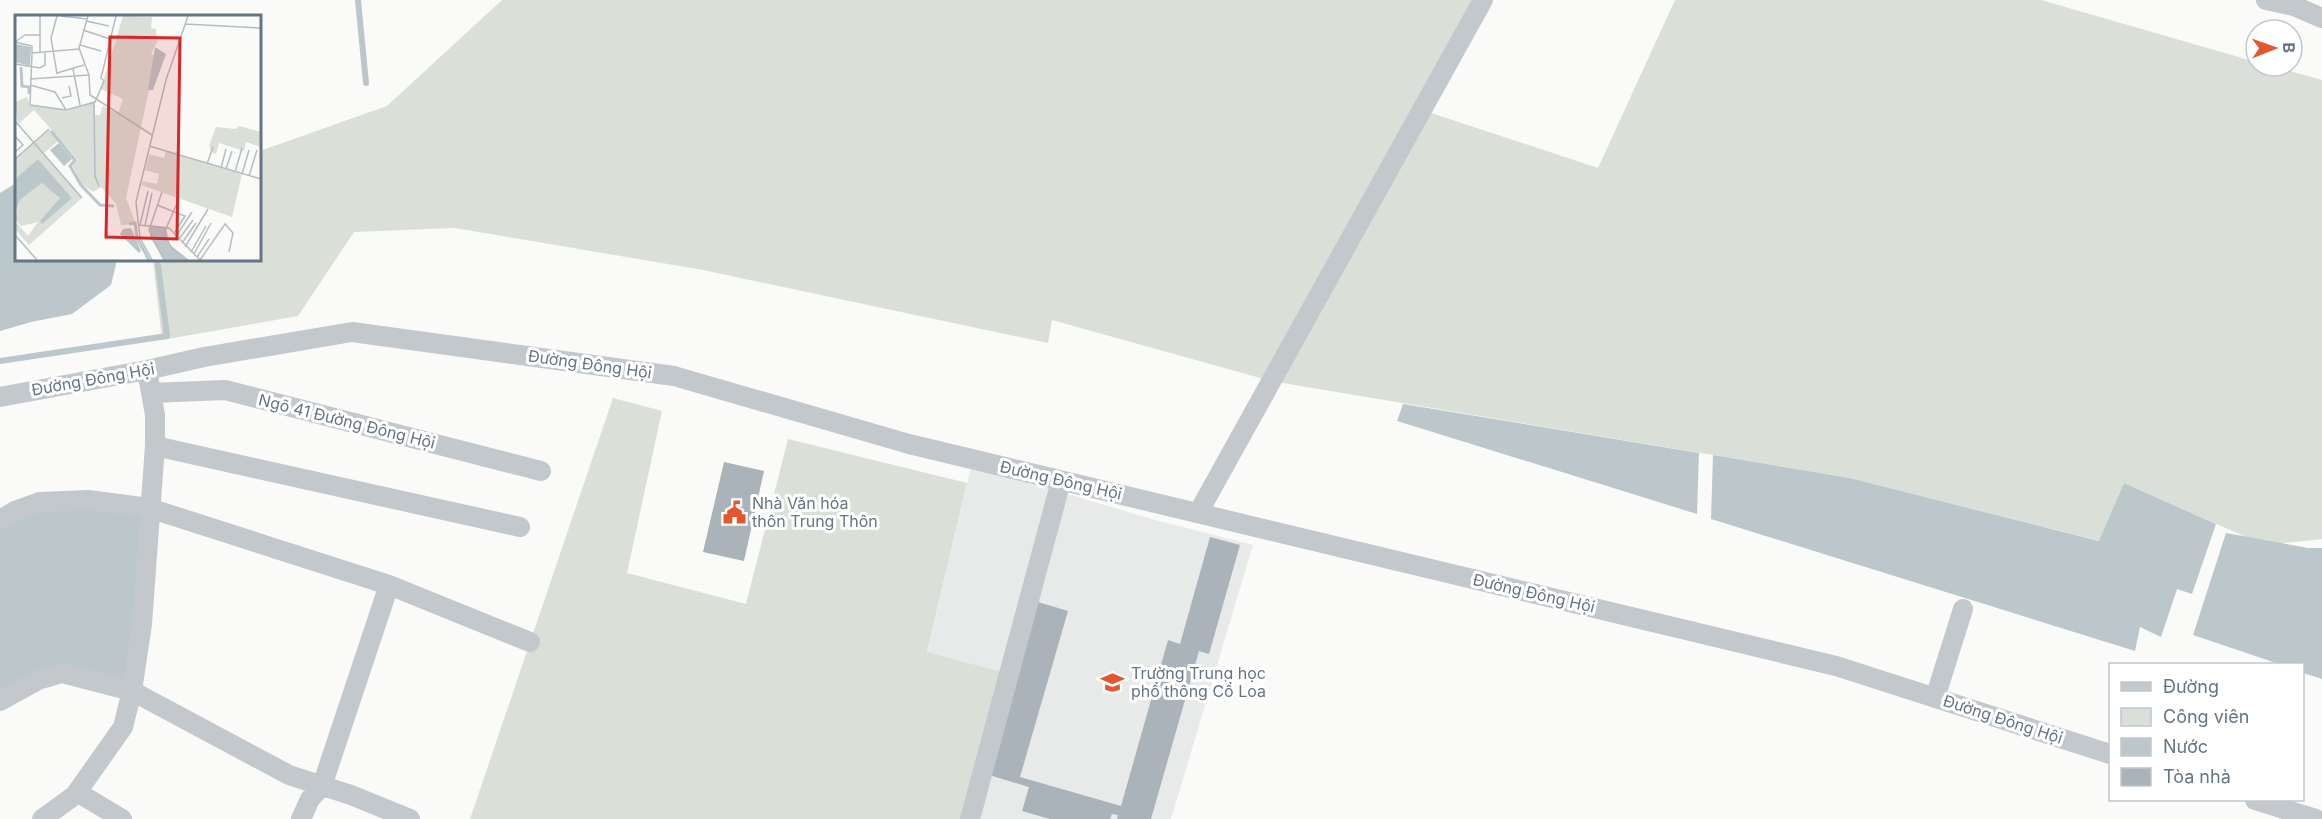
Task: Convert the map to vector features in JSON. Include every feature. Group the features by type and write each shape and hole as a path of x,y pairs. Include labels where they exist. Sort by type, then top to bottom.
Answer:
{"street":[{"path":"1198,513 1483,0"},
{"path":"2266,0 2295,3 2322,18"},
{"name":"Đường Đông Hội","path":"0,397 204,357 352,332 674,376 909,444 1061,481 1157,512 1198,513 1836,666 2109,754"},
{"path":"42,819 77,792 123,727 132,691 142,624 155,446 155,415 147,370"},
{"name":"Ngõ 41 Đường Đông Hội","path":"151,393 225,390 541,471"},
{"path":"155,446 520,527"},
{"path":"970,819 1061,481"},
{"path":"0,520 15,511 40,502 88,500 149,508 389,585 530,642"},
{"path":"301,819 310,799 322,786 389,585"},
{"path":"1935,698 1963,609"},
{"path":"0,701 38,680 62,673 132,691 289,775 351,795 410,819"},
{"path":"77,792 123,819"},
{"path":"2258,801 2316,819"}],"shaded area":[{"path":"973,459 1061,481 1009,674 927,653"},
{"name":"Trường Trung học phổ thông Cổ Loa","path":"1064,493 1155,520 1253,545 1171,819 975,819"}],"green space":[{"path":"502,0 1483,0 1422,110 1598,168 1675,0 2041,0 2244,59 2244,78 2304,78 2304,75 2322,80 2322,539 2264,545 2124,483 2100,541 1850,478 1271,381 1052,320 1048,343 703,270 455,228 354,232 298,316 162,340 153,261 261,261 261,151 387,106"},
{"path":"613,398 662,411 627,573 746,604 788,439 967,483 927,652 1009,674 969,819 470,819"}],"water":[{"path":"15,184 15,261 117,261 111,285 72,314 0,331 0,193"},
{"path":"1403,404 1699,453 1697,514 1397,421"},
{"path":"1713,455 1850,478 2099,541 2124,483 2216,524 2192,594 2177,589 2161,637 2140,627 2135,651 1711,519"},
{"path":"149,508 132,691 62,673 0,701 0,520 15,511"},
{"path":"2226,533 2308,548 2322,548 2322,679 2304,673 2304,663 2276,663 2193,635"}],"building":[{"name":"Nhà Văn hóa thôn Trung Thôn","path":"724,462 764,471 744,561 703,552"},
{"path":"1210,537 1240,545 1209,654 1199,651 1151,819 1117,819 1118,815 1112,814 1110,819 1050,819 1022,811 1029,787 989,775 1038,602 1068,611 1020,777 1121,806 1168,640 1180,644"}],"waterway":[{"path":"358,0 366,83"},
{"path":"0,361 167,336 158,265"}],"place":[{"name":"Nhà Văn hóa thôn Trung Thôn","path":"734,512"},
{"name":"Trường Trung học phổ thông Cổ Loa","path":"1113,682"}]}
